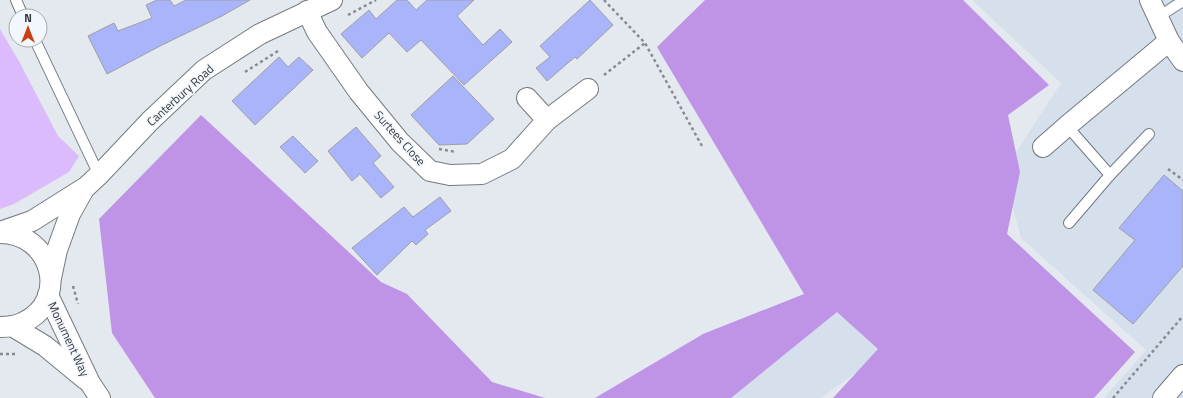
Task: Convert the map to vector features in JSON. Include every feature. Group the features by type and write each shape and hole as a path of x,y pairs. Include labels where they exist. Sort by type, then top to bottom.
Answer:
{"street":[{"name":"Canterbury Road","path":"6,327 24,323 34,316 43,306 57,250 70,214 92,181 150,121 204,70 260,34 332,0"},
{"path":"1154,8 1169,40 1183,61"},
{"name":"Surtees Close","path":"307,11 317,32 359,92 400,142 430,171 450,175 482,174 512,159 548,120 588,89"},
{"path":"1043,148 1169,40"},
{"path":"527,98 548,120"},
{"name":"Canterbury Road","path":"0,233 32,221 92,181"},
{"name":"Monument Way","path":"0,233 10,233 22,237 34,244 42,254 48,266 49,286 95,391"},
{"name":"Monument Way","path":"6,327 45,346 95,391"},
{"path":"1163,398 1183,374"}],"lane":[{"path":"1154,8 1183,1"},
{"path":"38,48 92,181"},
{"path":"1067,126 1110,175"},
{"path":"1069,223 1110,175 1149,134"}],"path":[{"path":"604,0 644,43 702,146"},
{"path":"588,89 644,43"},
{"path":"238,76 278,51"},
{"path":"1168,170 1183,180"},
{"path":"72,283 80,310"},
{"path":"1113,398 1183,316"}],"shaded area":[{"path":"705,0 963,0 1049,85 1008,115 1020,172 1007,234 1135,352 1094,398 833,398 878,349 837,312 731,398 595,398 703,334 804,294 657,47"},
{"path":"972,0 1183,0 1183,398 1104,398 1146,350 1021,238 1003,172 1061,83"},
{"path":"0,29 8,43 8,48 11,48 20,63 58,136 79,156 69,172 14,204 0,209"},
{"path":"201,115 381,282 407,294 492,382 545,398 155,398 112,333 99,219"},
{"path":"830,295 888,349 821,398 718,398"}],"building":[{"path":"157,0 170,0 174,6 186,0 250,0 222,16 107,74 88,36 114,23 118,31 152,18 146,5"},
{"path":"397,0 407,0 416,10 427,0 474,0 457,16 483,45 500,29 512,42 464,85 421,40 407,52 389,33 362,58 341,34 369,10 376,19"},
{"path":"590,0 613,25 577,59 575,57 547,81 536,68 550,57 540,46"},
{"path":"279,57 288,67 299,57 313,70 255,125 232,101"},
{"path":"453,76 494,119 467,144 439,145 411,115"},
{"path":"356,127 381,156 373,163 394,187 381,198 360,174 352,181 328,151"},
{"path":"293,136 318,161 305,173 280,147"},
{"path":"1164,175 1183,191 1183,266 1133,324 1093,290 1135,240 1119,228"},
{"path":"440,197 451,211 425,230 428,234 416,245 412,241 377,275 352,248 404,207 413,217"}]}
